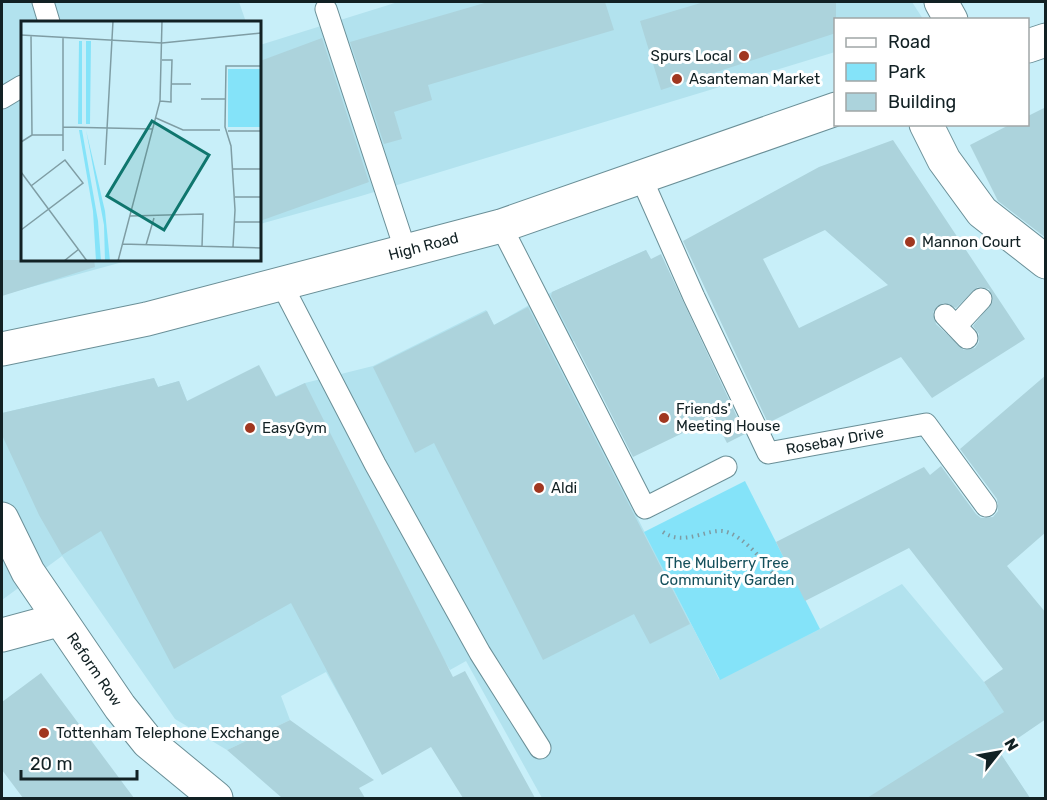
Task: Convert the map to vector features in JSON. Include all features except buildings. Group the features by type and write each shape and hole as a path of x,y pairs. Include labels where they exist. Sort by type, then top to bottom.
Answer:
{"main road":[{"path":"940,2 950,18"},
{"path":"1029,46 1046,40"},
{"name":"High Road","path":"2,349 147,319 501,226 640,175 834,110"},
{"path":"927,126 944,160 982,212 1030,256"},
{"name":"Reform Row","path":"2,519 28,572 58,620 148,742 216,798"},
{"path":"2,635 58,620"}],"lane":[{"path":"43,2 49,21"},
{"path":"326,9 406,252"},
{"path":"2,98 21,87"},
{"name":"Rosebay Drive","path":"640,175 694,297 768,453 926,424 986,506"},
{"path":"501,226 645,508 726,467"},
{"path":"282,285 392,496 480,652 540,748"},
{"path":"956,326 981,299"}],"path":[{"path":"645,508 655,526 667,535 688,538 721,531 730,533 765,562 783,588"}],"shaded area":[{"path":"2,2 239,2 246,21 21,21 21,261 126,261 2,295"},
{"path":"398,2 912,2 922,18 834,18 834,52 361,196 261,224 261,45"},
{"path":"646,250 669,296 553,351 719,679 820,629 902,584 984,682 1005,713 982,726 1030,798 542,798 466,661 450,670 444,660 349,713 326,672 281,696 290,720 227,750 175,719 62,556 2,600 2,413 154,378 158,387 179,381 187,401 276,396 305,383 373,366 486,310 494,325 552,292"}],"green space":[{"name":"The Mulberry Tree Community Garden","path":"745,481 820,629 720,680 644,532"}],"place":[{"name":"Spurs Local","path":"744,56"},
{"name":"Asanteman Market","path":"677,79"},
{"name":"Mannon Court","path":"910,242"},
{"name":"Friends' Meeting House","path":"664,418"},
{"name":"EasyGym","path":"250,428"},
{"name":"Aldi","path":"539,488"},
{"name":"Tottenham Telephone Exchange","path":"44,733"}]}
